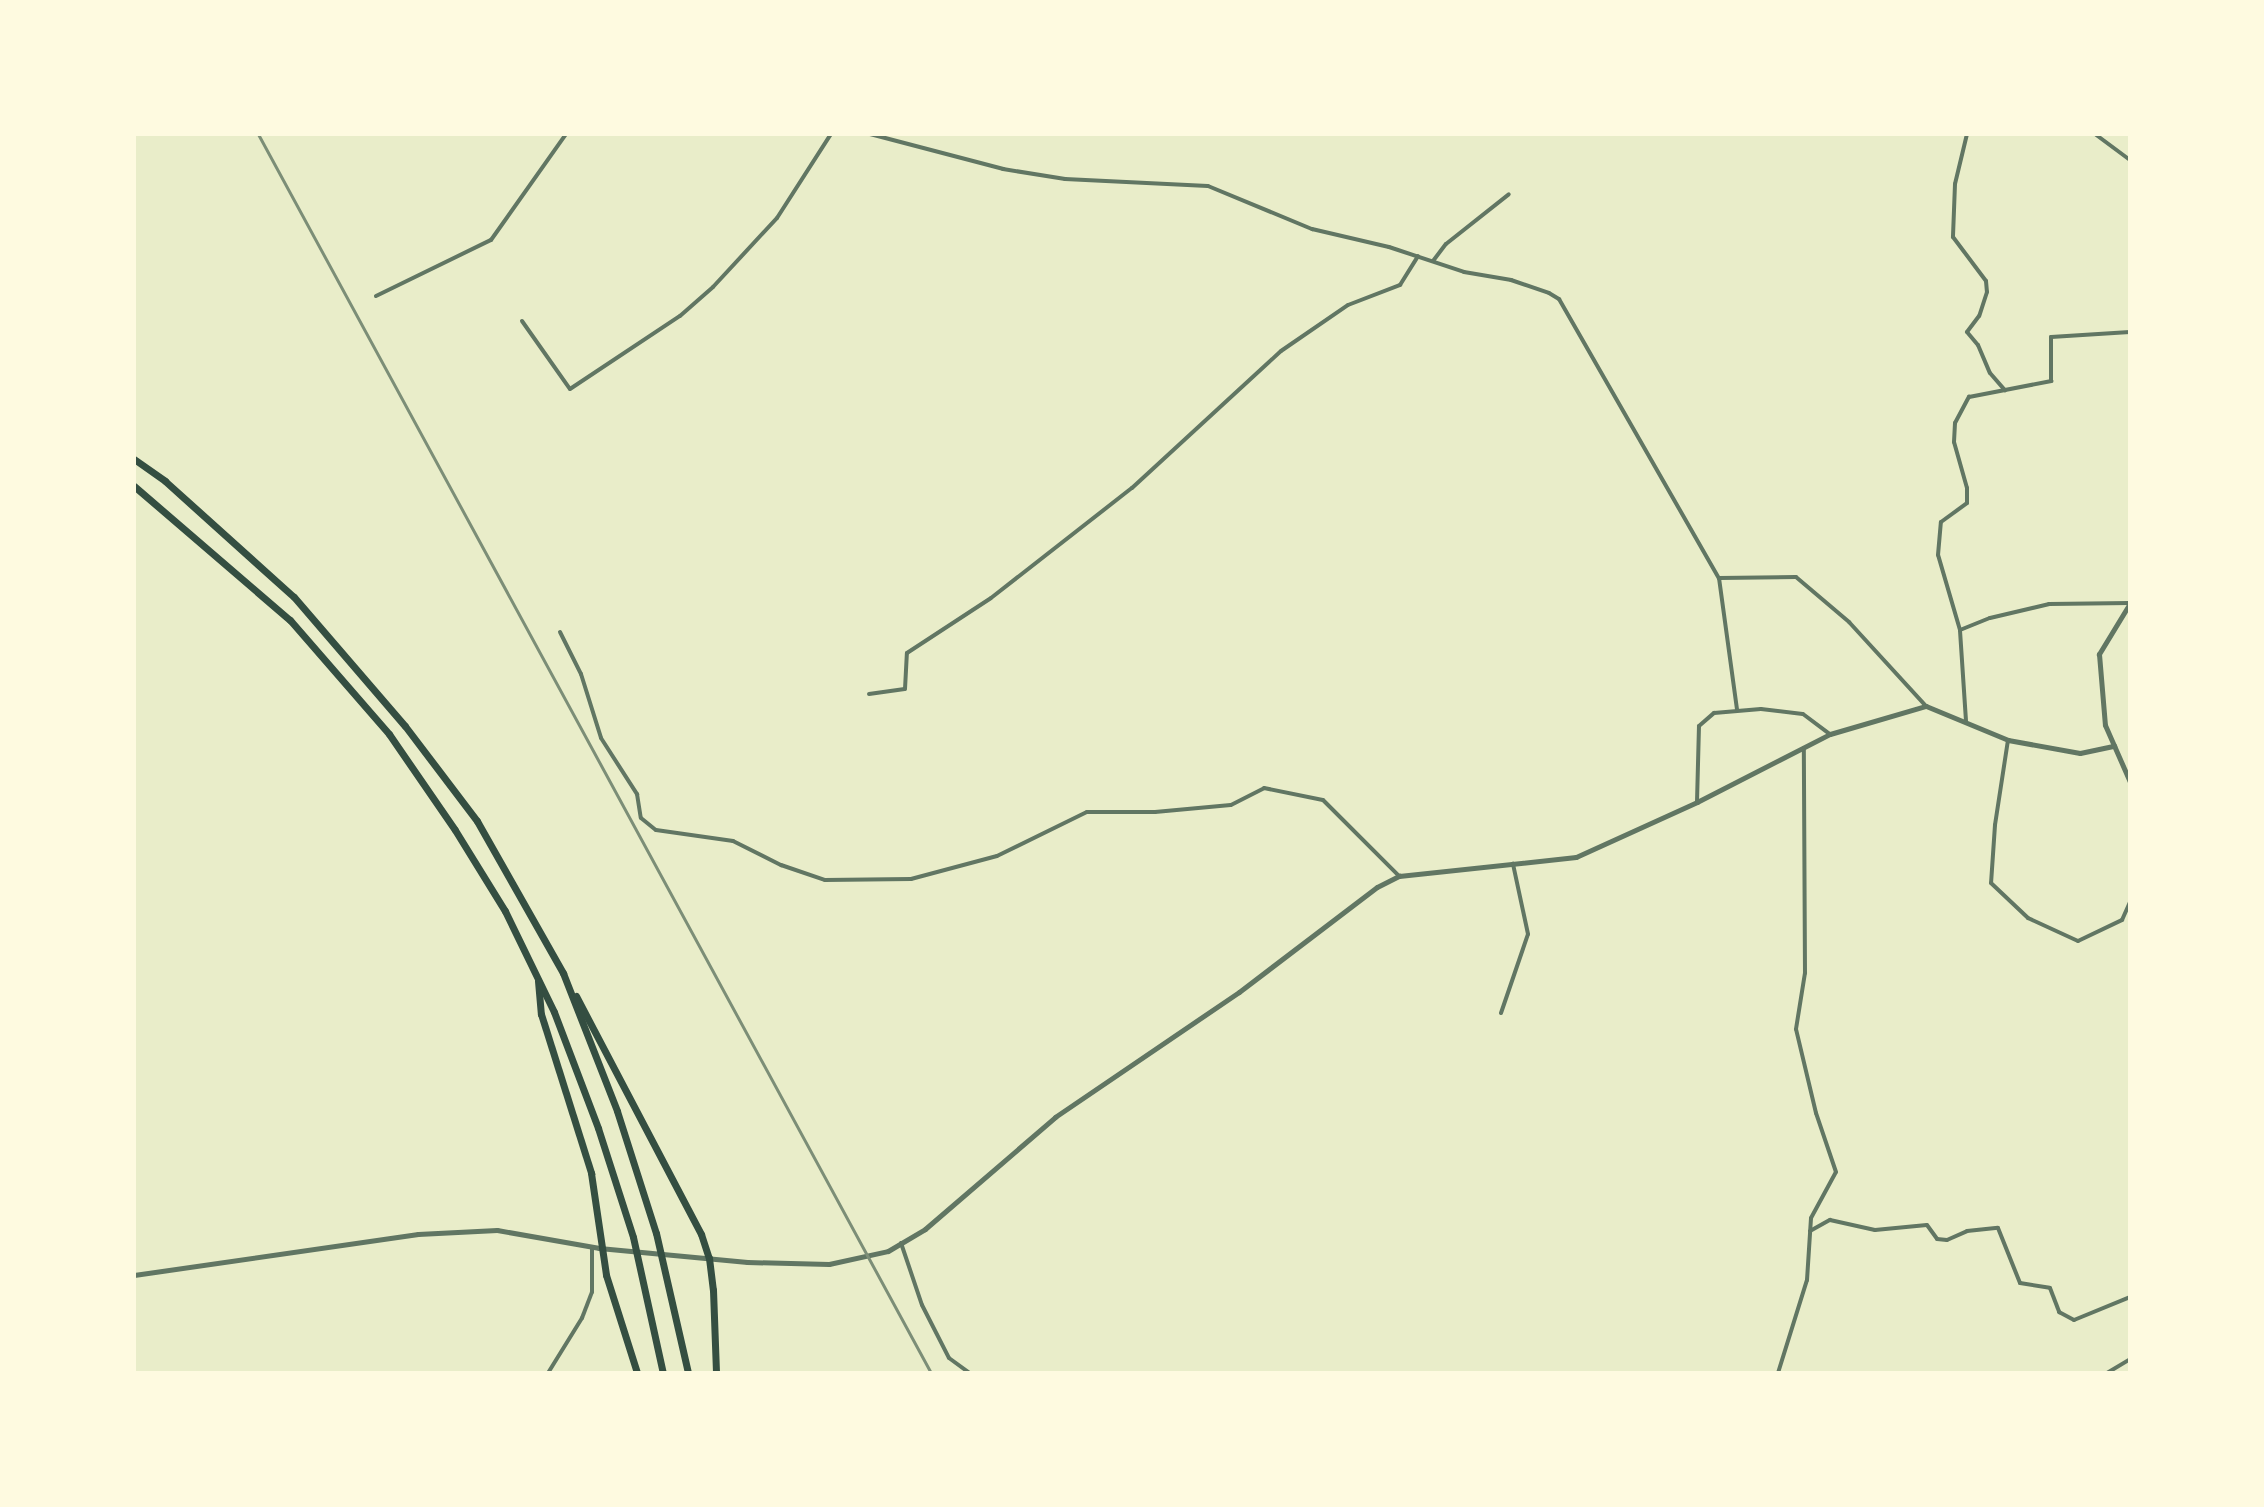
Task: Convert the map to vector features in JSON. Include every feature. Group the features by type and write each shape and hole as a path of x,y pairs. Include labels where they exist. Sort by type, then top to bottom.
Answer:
{"highway":[{"path":"134,459 165,481 294,597 405,726 477,821 563,973 694,1221 709,1258 716,1373"},
{"path":"134,486 290,620 389,734 455,830 505,911 538,979 598,1128 645,1281 663,1373"},
{"path":"563,973 617,1111 656,1233 688,1373"},
{"path":"538,979 541,1014 591,1173 596,1247 637,1373"}],"street":[{"path":"376,296 491,240 566,134"},
{"path":"522,321 570,389 680,316 713,287 777,218 831,134"},
{"path":"870,134 1003,169 1065,179 1208,186 1312,229 1418,256 1464,272 1523,284 1559,299 1719,578 1737,711"},
{"path":"1967,134 1955,184 1953,237 1979,270 1987,292 1979,316 1967,332 1978,345 1990,373 2006,391"},
{"path":"2095,134 2130,160"},
{"path":"1433,261 1454,237 1509,194"},
{"path":"869,694 905,689 907,653 991,598 1132,488 1281,351 1348,305 1400,285 1418,256"},
{"path":"1966,721 1960,630 1938,555 1941,522 1967,503 1967,488 1954,442 1955,423 1969,397 2051,381 2051,337 2130,332"},
{"path":"1719,578 1796,577 1849,622 1926,706 2008,740 2080,753 2114,746"},
{"path":"1960,630 1990,618 2049,604 2130,603"},
{"path":"2130,603 2099,654 2105,725 2130,782"},
{"path":"560,632 581,674 601,738 637,794 641,818 656,830 733,841 781,865 825,880 911,879 997,856 1087,812 1155,812 1231,805 1264,788 1323,800 1399,876"},
{"path":"134,1275 418,1234 497,1230 596,1247 709,1258 829,1264 888,1251 925,1229 1055,1117 1239,992 1377,887 1399,876 1576,857 1697,802 1830,734 1926,706"},
{"path":"1697,802 1699,726 1714,713 1803,714 1830,734"},
{"path":"2008,740 1995,825 1991,883 2028,918 2078,941 2122,920 2130,902"},
{"path":"1778,1373 1807,1280 1811,1218 1836,1172 1816,1113 1796,1029 1805,973 1804,746"},
{"path":"1501,1013 1528,934 1513,864"},
{"path":"1810,1231 1830,1220 1875,1230 1927,1225 1937,1239 1947,1240 1967,1231 1998,1228 2020,1283 2050,1288 2059,1312 2074,1320 2086,1318 2130,1297"},
{"path":"901,1243 922,1305 949,1358 970,1373"},
{"path":"548,1373 582,1318 592,1292 596,1247"},
{"path":"2107,1373 2130,1359"}],"railway":[{"path":"258,134 931,1373"}]}
